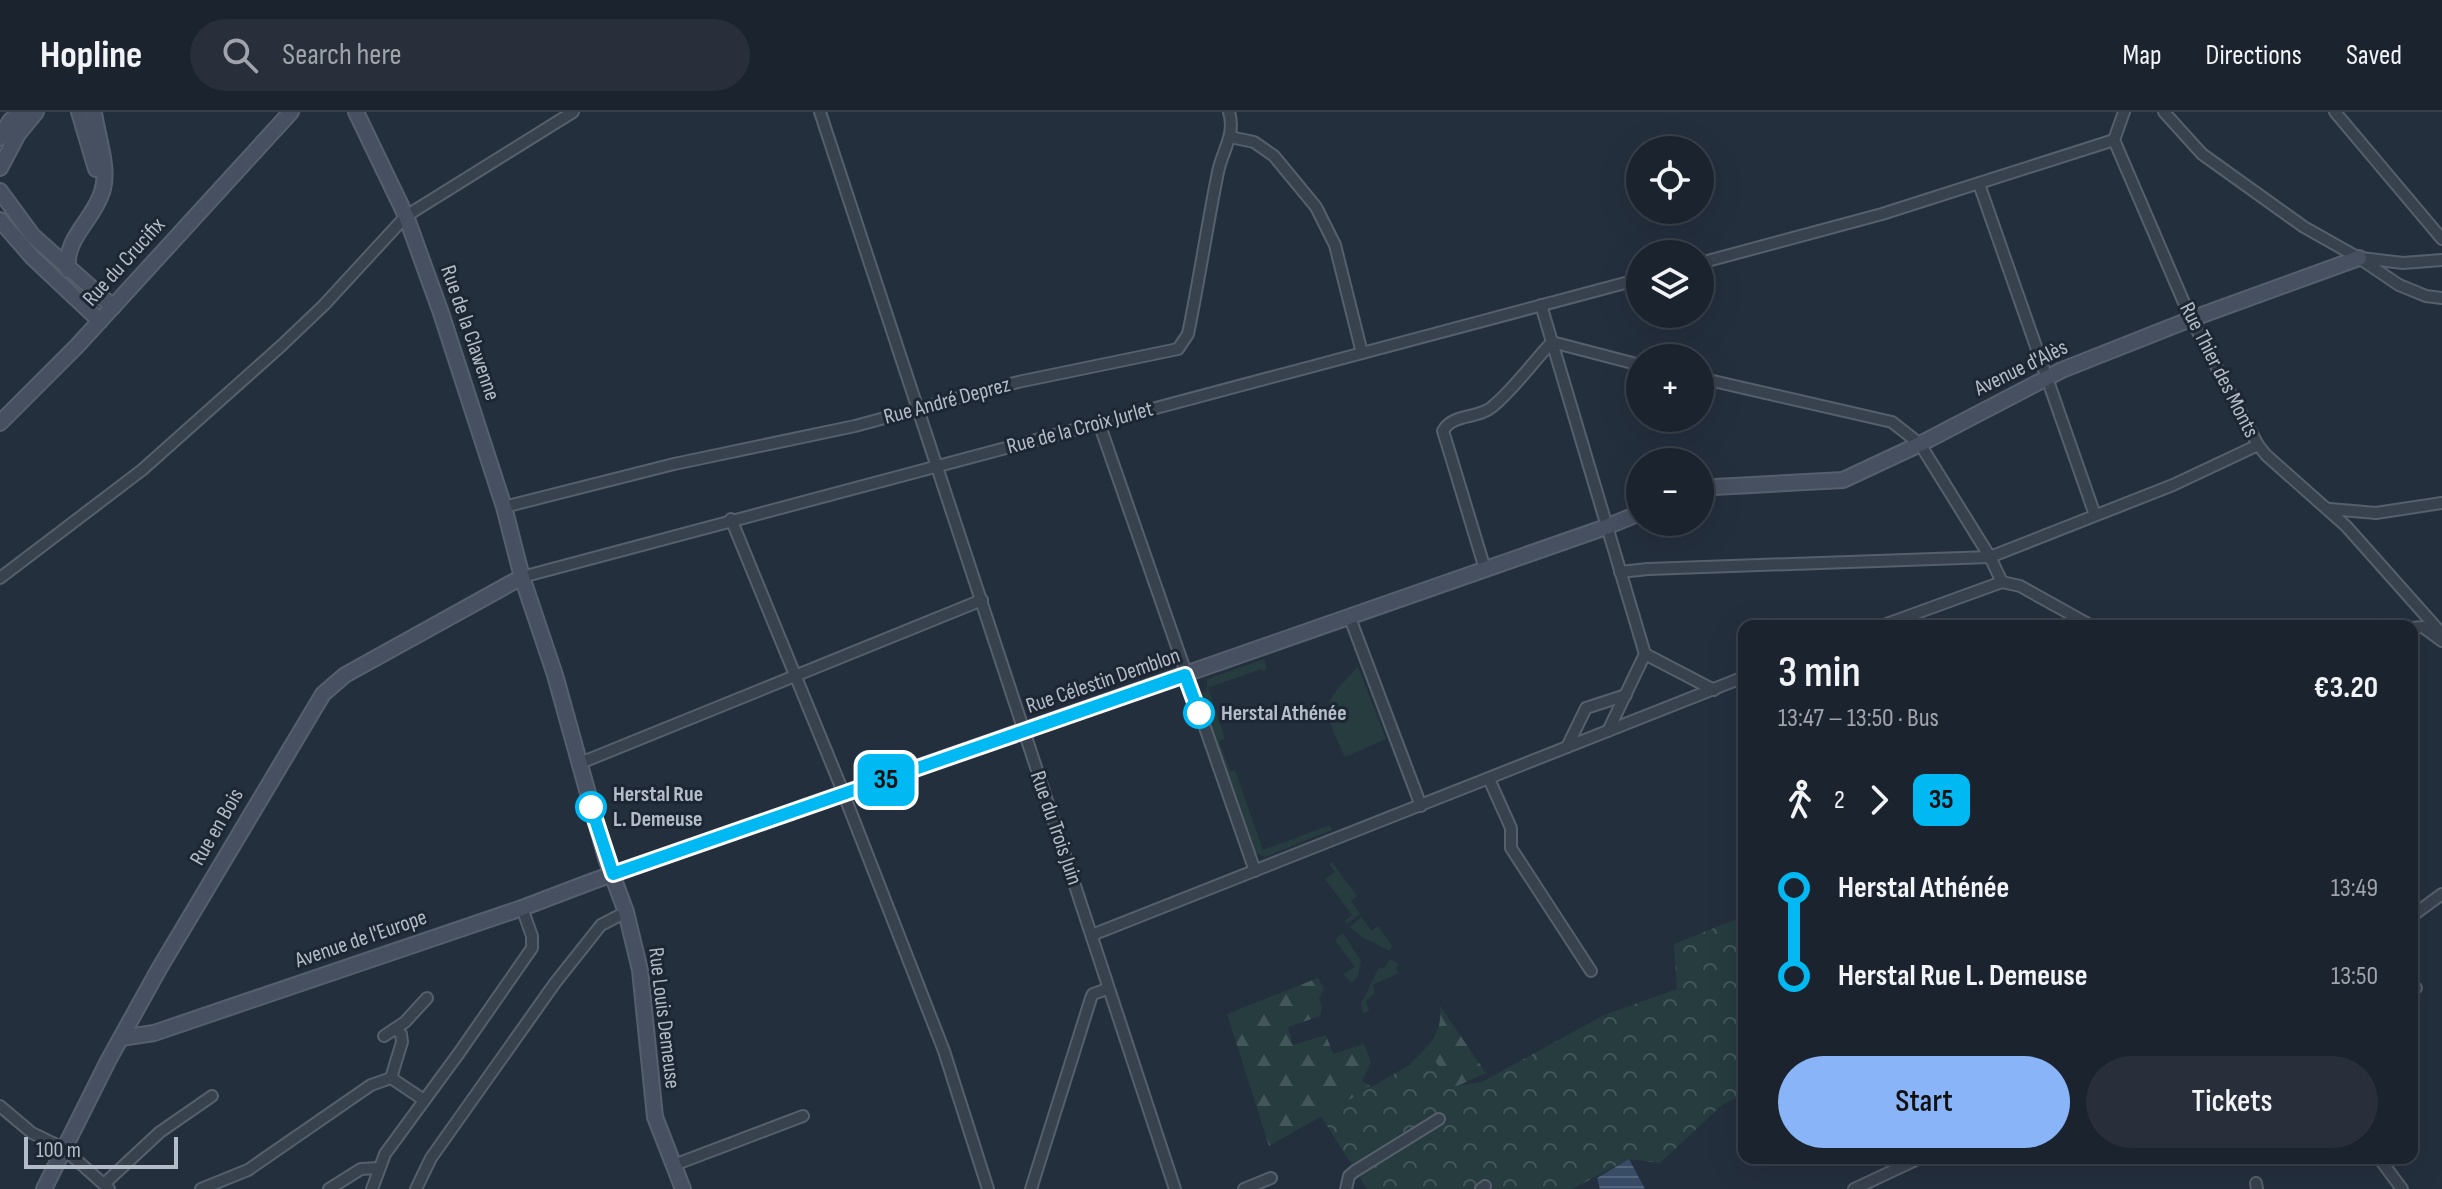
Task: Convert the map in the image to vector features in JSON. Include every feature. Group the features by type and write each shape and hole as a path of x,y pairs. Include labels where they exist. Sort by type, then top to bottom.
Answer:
{"street":[{"path":"0,168 18,134 36,112"},
{"path":"79,112 96,169 96,205"},
{"path":"68,270 67,255 72,241 91,217 105,180 94,112"},
{"name":"Rue du Crucifix","path":"0,423 32,394 113,307 280,117 291,112"},
{"name":"Rue de la Clawenne","path":"356,112 406,216 460,369 504,507 522,577"},
{"path":"0,578 153,460 324,305 406,216 573,112"},
{"name":"Rue du Trois Juin","path":"820,112 1175,1189"},
{"path":"1229,112 1232,121 1230,137 1254,142 1274,156 1316,207 1335,245 1362,353"},
{"path":"2164,112 2202,154 2304,227 2399,285 2426,296 2442,298"},
{"path":"2335,112 2442,239"},
{"path":"1714,259 1882,214 2114,140 2124,113"},
{"path":"0,138 14,115"},
{"name":"Rue André Deprez","path":"504,507 617,478 855,426 1018,382 1178,349 1188,334 1218,168 1230,137"},
{"name":"Rue Thier des Monts","path":"2114,140 2191,319 2258,445 2272,461 2328,508 2442,634"},
{"path":"1979,184 2095,515"},
{"path":"0,191 31,242 100,321"},
{"path":"0,220 113,307"},
{"path":"31,242 57,245 72,241"},
{"path":"2359,258 2403,263 2442,260"},
{"name":"Avenue d'Alès","path":"1714,487 1843,480 1920,444 2047,377 2191,319 2359,258"},
{"name":"Rue de la Croix Jurlet","path":"522,577 1626,283"},
{"path":"1541,305 1645,654 1608,731"},
{"path":"1552,342 1626,361"},
{"path":"1485,569 1443,431 1456,419 1490,409 1552,342"},
{"path":"1714,381 1892,422 1920,444 1990,557 2002,582"},
{"path":"1099,423 1255,871"},
{"path":"1620,572 1990,557 2173,485 2258,445"},
{"path":"2328,508 2376,513 2442,503"},
{"path":"731,519 944,1051 988,1189"},
{"path":"1606,527 1626,519"},
{"name":"Rue Célestin Demblon","path":"613,874 1606,527"},
{"name":"Rue Louis Demeuse","path":"522,577 555,675 578,764 626,912 640,970 655,1117 683,1189"},
{"name":"Rue en Bois","path":"44,1189 159,969 323,694 345,675 522,577"},
{"path":"1898,620 2002,582 2020,586 2081,620"},
{"path":"578,764 982,600"},
{"path":"1350,618 1421,806"},
{"path":"2418,627 2423,627 2442,641"},
{"path":"1645,654 1714,690"},
{"path":"1092,935 1738,680"},
{"path":"1567,747 1586,708 1626,695"},
{"path":"1489,779 1511,828 1511,848 1591,971"},
{"name":"Avenue de l'Europe","path":"121,1038 154,1033 613,874"},
{"path":"2418,912 2442,894"},
{"path":"372,1189 385,1154 532,948 532,936 522,908"},
{"path":"416,1189 431,1158 555,983 601,925 626,912"},
{"path":"1031,1189 1091,998 1093,994 1107,989"},
{"path":"384,1036 396,1029 427,998"},
{"path":"391,1078 402,1042 401,1034 396,1029"},
{"path":"391,1078 424,1100"},
{"path":"201,1189 248,1170 371,1085 391,1078"},
{"path":"0,1106 32,1133 63,1148 106,1186 160,1132 212,1096"},
{"path":"674,1165 803,1116"},
{"path":"1346,1189 1349,1176 1355,1171 1439,1119"},
{"path":"1854,1189 1907,1164"},
{"path":"2383,1164 2402,1189"},
{"path":"329,1189 361,1169 378,1168"},
{"path":"1244,1189 1271,1178"}],"green space":[{"path":"1264,659 1267,669 1208,688 1225,739 1219,741 1230,771 1235,770 1263,850 1330,825 1332,830 1265,857 1256,853 1200,694 1207,691 1207,679"},
{"path":"1358,667 1386,739 1345,757 1332,728 1328,709 1336,691"},
{"path":"1332,862 1357,896 1351,901 1360,914 1347,924 1345,921 1352,915 1325,879 1335,872 1329,864"},
{"path":"1361,917 1372,931 1378,926 1392,946 1390,951 1362,937 1350,927"},
{"path":"1738,918 1738,1097 1722,1105 1660,1163 1629,1159 1572,1189 1367,1189 1321,1116 1429,1054 1455,1086 1482,1082 1604,1015 1677,989 1674,944"},
{"path":"1343,933 1361,961 1358,976 1352,983 1343,974 1355,967 1335,940"},
{"path":"1390,959 1399,964 1396,968 1399,973 1373,985 1375,993 1366,1001 1369,1011 1363,1013 1361,1004 1378,969 1385,967"},
{"path":"1318,978 1324,989 1319,999 1322,1006 1320,1016 1288,1027 1293,1045 1326,1035 1333,1054 1364,1044 1371,1063 1362,1081 1372,1087 1269,1146 1227,1014"},
{"path":"1440,1006 1486,1073 1455,1087 1429,1054 1409,1065 1437,1032"}],"water":[{"path":"1629,1159 1645,1189 1600,1189 1597,1178"}],"bus line":[{"name":"35","path":"591,807 613,874 1185,675 1199,713"}],"place":[{"name":"Herstal Athénée","path":"1199,713"},
{"name":"Herstal Rue L. Demeuse","path":"591,807"}]}
